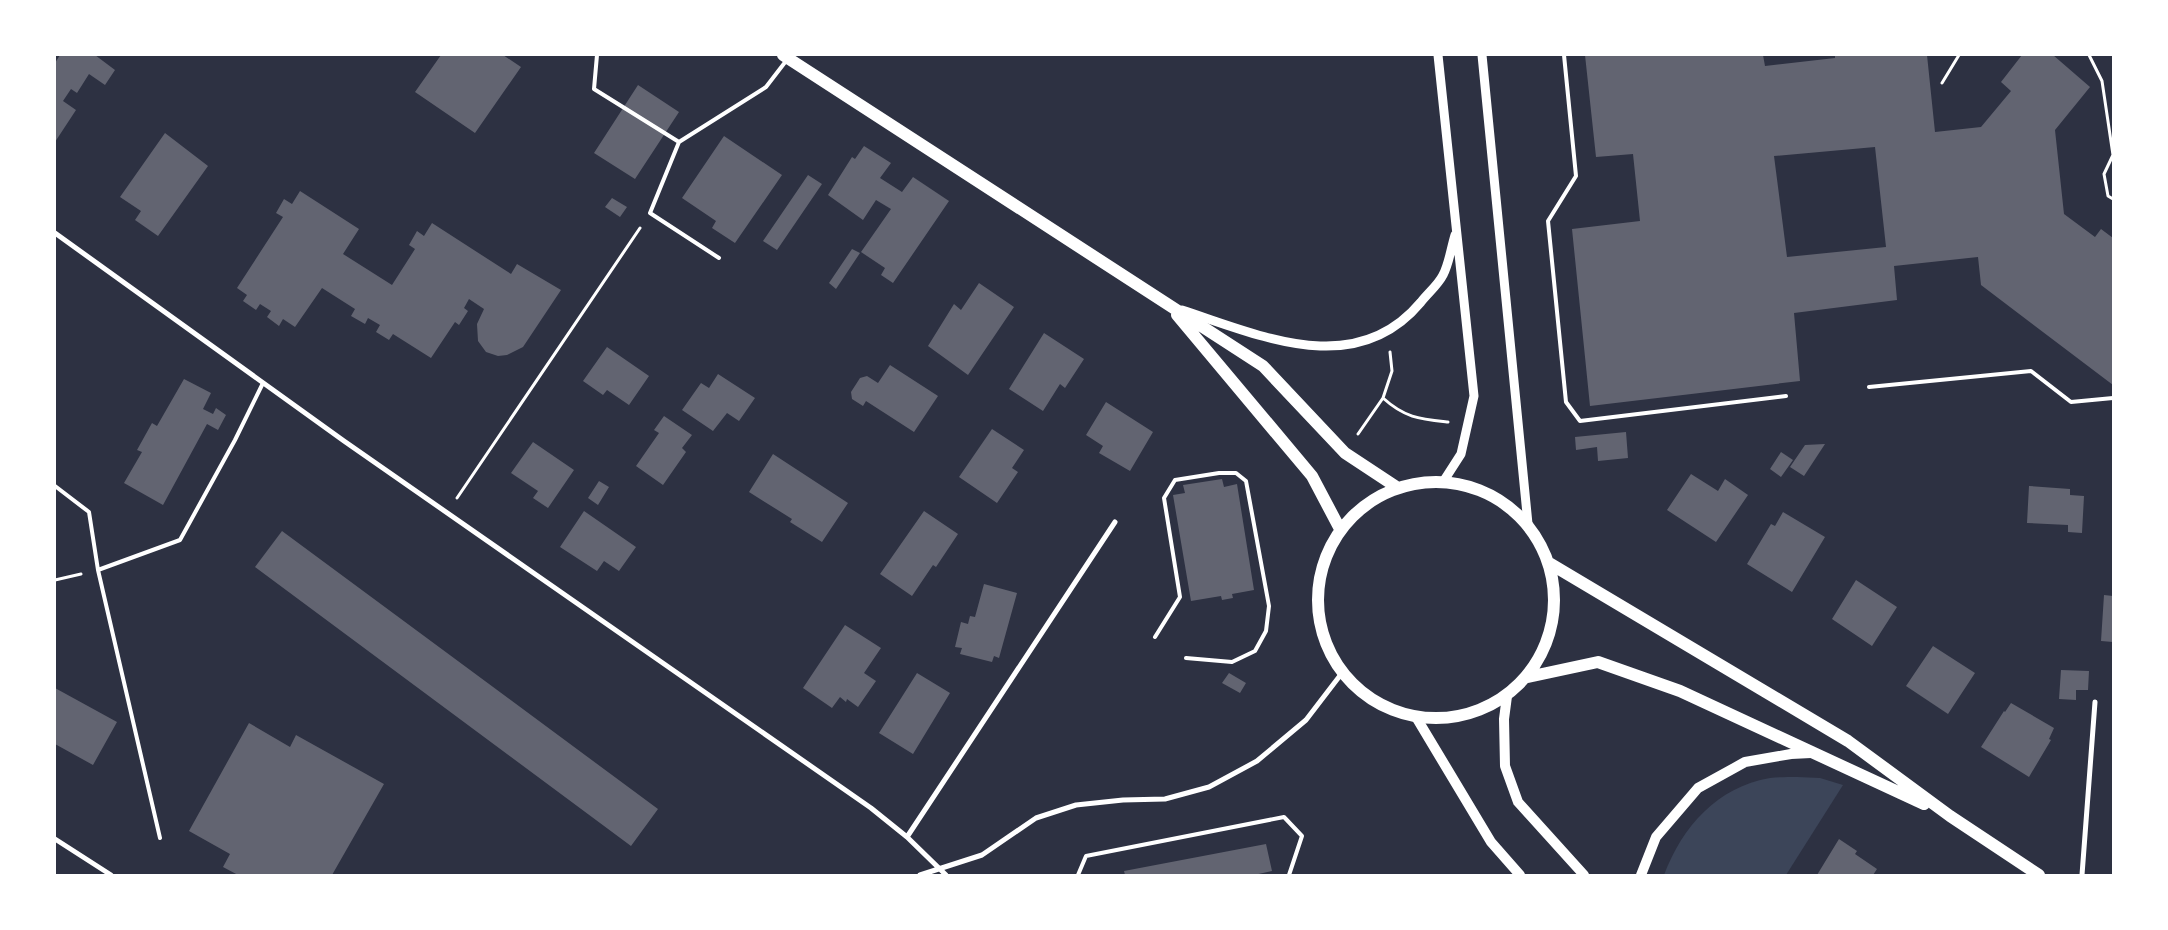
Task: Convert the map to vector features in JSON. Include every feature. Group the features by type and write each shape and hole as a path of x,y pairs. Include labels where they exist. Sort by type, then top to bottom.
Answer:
{"main road":[{"path":"785,57 1263,366 1345,453 1398,488"},
{"path":"1169,305 1312,476 1340,529"},
{"path":"1420,482 1443,482 1475,488 1504,502 1528,524 1540,542 1549,563 1555,593 1553,624 1544,652 1528,677 1507,696 1479,711 1448,719 1416,717 1388,709 1363,694 1342,673 1324,639 1317,601 1323,564 1340,529 1366,504 1398,488 1420,482"},
{"path":"1549,563 1848,741 1950,816 2039,875"},
{"path":"1528,677 1598,662 1680,691 1950,816"},
{"path":"1507,696 1504,719 1505,766 1518,802 1584,875"},
{"path":"1416,717 1491,842 1520,875"},
{"path":"1641,875 1656,837 1698,788 1746,762 1813,752"}],"street":[{"path":"1438,55 1474,396 1461,454 1443,482"},
{"path":"1482,55 1528,524"},
{"path":"1169,305 1250,332 1305,346 1343,347 1383,334 1407,318 1443,275 1456,230"},
{"path":"55,232 263,383 447,513 871,808 906,837 946,875"},
{"path":"906,837 1115,522"},
{"path":"920,875 982,855 1036,818 1076,805 1122,800 1165,799 1209,787 1257,761 1306,720 1342,673"},
{"path":"2082,875 2094,702"},
{"path":"55,839 111,875"}],"lane":[{"path":"597,55 594,89 679,142"},
{"path":"1564,55 1576,176 1548,221 1566,402 1580,421 1786,396"},
{"path":"719,258 650,213 679,142 766,87 785,57"},
{"path":"1869,387 2031,371 2071,402 2113,398"},
{"path":"98,570 180,540 235,440 263,383"},
{"path":"1155,637 1180,597 1164,498 1175,480 1220,473 1236,473 1246,481 1248,491 1269,606 1266,631 1255,651 1232,662 1186,658"},
{"path":"55,486 89,512 98,570 160,838"},
{"path":"1078,875 1086,856 1284,817 1302,836 1289,875"}],"path":[{"path":"1942,83 1960,55"},
{"path":"2089,55 2102,81 2112,155 2104,174 2108,196 2113,199"},
{"path":"447,513 650,213"},
{"path":"1345,453 1383,398 1392,371 1390,346 1383,334"},
{"path":"1383,398 1397,410 1419,418 1449,422"},
{"path":"55,580 98,570"}],"shaded area":[{"path":"1770,778 1820,778 1843,785 1786,875 1664,875 1672,857 1691,826 1718,800 1734,790 1751,783"}],"building":[{"path":"60,55 95,55 115,70 105,85 89,74 77,93 71,89 63,101 76,110 55,142 55,63"},
{"path":"441,55 503,55 521,67 475,133 415,92"},
{"path":"1585,55 1763,55 1765,66 1835,58 1835,55 1927,55 1935,132 1981,127 2011,91 2001,82 2022,55 2053,55 2090,87 2055,130 2064,214 2095,237 2101,229 2113,238 2113,385 1981,285 1978,257 1894,266 1897,300 1794,313 1800,381 1590,406 1572,229 1640,221 1633,154 1596,157","holes":["1875,147 1886,247 1787,257 1774,156"]},
{"path":"638,85 679,112 635,179 594,153"},
{"path":"165,133 208,166 158,236 135,220 141,211 120,197"},
{"path":"724,136 782,175 735,243 712,228 716,221 682,198"},
{"path":"864,146 891,163 880,178 902,192 913,177 949,201 893,283 881,275 885,268 861,252 891,209 876,200 863,220 828,195 852,157 855,159"},
{"path":"808,175 822,184 777,250 763,241"},
{"path":"300,191 359,229 343,254 392,285 415,249 409,245 417,231 424,236 432,223 511,274 517,264 561,290 523,347 507,355 498,356 486,352 478,341 477,324 484,309 469,299 464,308 468,311 459,325 455,322 431,358 393,334 389,340 376,332 380,325 368,318 365,324 351,316 355,309 322,288 295,327 283,319 279,326 267,317 271,311 260,304 256,310 243,301 247,295 237,288 283,217 276,213 284,199 292,204"},
{"path":"612,198 627,207 620,217 605,207"},
{"path":"852,249 860,253 836,289 829,283"},
{"path":"979,283 1014,307 968,375 928,346 954,304 961,310"},
{"path":"1044,333 1084,359 1065,388 1060,384 1043,411 1009,389"},
{"path":"607,347 649,376 629,405 607,390 603,395 583,381"},
{"path":"890,365 938,396 914,432 866,401 863,406 852,399 851,392 860,378 867,376 878,383"},
{"path":"718,374 755,398 739,421 727,413 713,431 682,410 701,383 709,388"},
{"path":"184,379 211,393 203,409 213,414 216,408 226,415 218,430 207,424 163,505 124,483 142,452 137,450 152,423 157,426"},
{"path":"1106,402 1153,432 1130,471 1099,453 1103,446 1086,435"},
{"path":"664,416 692,435 682,448 686,452 663,485 636,466 659,433 654,430"},
{"path":"992,429 1024,450 1012,468 1018,472 997,503 959,477"},
{"path":"1626,432 1628,458 1598,461 1597,447 1576,450 1575,437"},
{"path":"533,442 574,470 548,508 533,498 538,491 511,473"},
{"path":"1825,444 1804,476 1790,467 1805,445"},
{"path":"1781,452 1793,460 1781,477 1770,469"},
{"path":"773,454 848,503 822,542 790,522 792,519 749,492"},
{"path":"1691,474 1718,491 1725,479 1748,495 1716,542 1667,510"},
{"path":"1222,479 1224,487 1237,484 1254,590 1232,594 1233,598 1222,600 1221,596 1191,601 1173,495 1185,493 1183,485"},
{"path":"599,481 609,487 598,505 588,498"},
{"path":"2029,486 2070,489 2070,495 2084,496 2082,533 2068,532 2068,525 2027,523"},
{"path":"584,511 636,547 619,571 604,561 597,571 560,547"},
{"path":"924,511 958,534 936,567 933,565 912,596 880,574"},
{"path":"1783,512 1825,537 1792,592 1747,564 1771,524 1775,526"},
{"path":"282,531 658,809 631,846 255,567"},
{"path":"1856,580 1897,607 1872,646 1832,619"},
{"path":"984,584 1017,593 999,658 994,656 992,662 960,654 962,648 955,647 961,622 968,624 970,616 975,617"},
{"path":"2104,595 2113,596 2113,642 2101,641"},
{"path":"845,625 881,648 864,673 876,681 858,707 847,699 846,702 840,697 832,708 803,688"},
{"path":"1933,646 1975,673 1948,714 1906,686"},
{"path":"2061,670 2089,671 2088,690 2076,690 2076,700 2059,699"},
{"path":"917,673 950,693 913,754 879,733"},
{"path":"1229,673 1246,683 1240,693 1222,683"},
{"path":"55,688 117,722 93,765 55,744"},
{"path":"2011,703 2054,728 2049,739 2051,740 2029,777 1981,747"},
{"path":"249,723 290,747 296,735 384,784 332,875 238,875 223,867 230,854 189,831"},
{"path":"1839,839 1857,851 1855,854 1877,869 1873,875 1817,875"},
{"path":"1266,844 1272,871 1254,875 1125,875 1124,871"}]}
